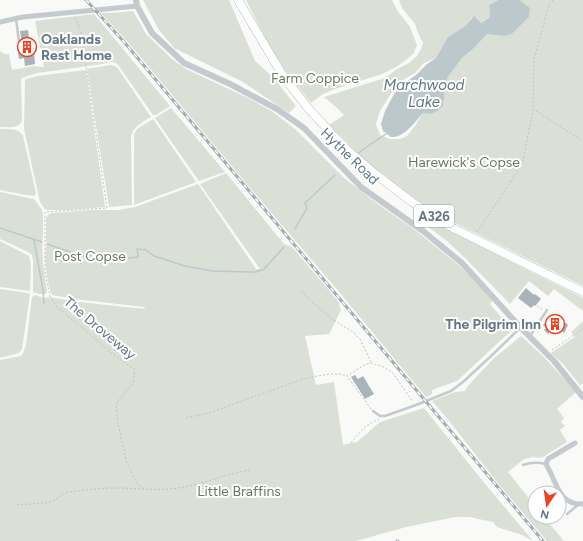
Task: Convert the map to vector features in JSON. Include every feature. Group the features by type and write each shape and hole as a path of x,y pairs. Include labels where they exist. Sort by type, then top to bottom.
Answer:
{"main road":[{"name":"A326","path":"238,0 283,76 308,108 345,148 374,173 412,202 449,226 583,292"}],"street":[{"path":"0,22 23,17 136,3"},
{"name":"Hythe Road","path":"136,3 152,33 184,63 230,84 277,109 304,128 361,187 423,231 462,263 568,377 583,397"},
{"path":"576,443 548,459 546,464 562,496 572,503 581,504"}],"lane":[{"path":"16,19 20,49"},
{"path":"530,336 546,311"},
{"path":"373,411 380,416 385,416 451,391 490,358 521,328"},
{"path":"523,465 534,462 546,464"},
{"path":"567,514 581,504"}],"path":[{"path":"473,237 523,161 533,110 534,60 549,5 553,0"},
{"name":"The Droveway","path":"73,12 81,32 107,208 45,212 45,271 50,296 56,306 112,353 135,370 133,383 116,404 118,424 127,463 138,485 145,489"},
{"path":"533,110 583,141"},
{"path":"301,291 332,319 347,328 360,339 371,363"},
{"path":"537,306 546,311"},
{"path":"546,353 583,329"},
{"path":"347,376 364,365 371,363 384,367 393,373 416,405"},
{"path":"186,418 209,414 300,380 329,374 340,374 347,376 373,411"},
{"path":"351,443 369,423 385,416"},
{"path":"17,505 51,502 65,492 107,488 179,488 250,470"}],"green space":[{"path":"143,0 229,0 255,61 273,77 296,106 289,113 243,82 174,48 159,30"},
{"name":"Farm Coppice","path":"246,0 392,0 397,10 410,27 417,45 414,53 396,67 382,74 323,94 311,103 287,73 270,48"},
{"name":"Harewick's Copse","path":"399,0 498,0 489,5 490,17 480,23 472,17 465,26 448,37 436,58 424,63 415,73 403,80 390,95 380,111 376,124 380,135 390,139 400,139 407,136 423,113 430,114 438,111 443,106 445,87 448,77 462,58 487,34 513,33 529,17 530,8 520,0 583,0 583,286 451,221 414,198 376,170 329,125 344,115 324,97 385,78 397,69 409,63 417,56 421,49 423,43 415,24 402,8"},
{"path":"133,11 146,34 172,59 186,69 248,98 273,112 295,129 344,178 415,230 460,266 493,300 490,304 512,330 457,381 432,390 432,394 426,397 133,48 101,13"},
{"path":"94,14 170,106 156,115 153,115 119,66 112,62 37,73 22,78 22,121 20,124 15,126 0,127 0,51 4,54 9,54 12,70 34,66 44,67 35,21"},
{"path":"110,65 117,67 151,117 136,127 131,137 132,205 109,207 87,69"},
{"path":"86,70 105,207 71,210 47,210 40,202 24,129 25,81 26,79 37,76"},
{"path":"171,108 225,172 199,181 155,118"},
{"path":"153,119 196,182 134,205 134,134 137,129"},
{"path":"0,129 16,130 23,136 36,193 35,196 0,190"},
{"path":"226,173 284,244 292,247 338,301 341,310 329,334 305,336 316,385 334,382 343,445 357,442 380,422 424,408 533,541 522,535 497,527 493,522 469,517 455,517 406,527 356,541 0,541 0,360 21,356 23,353 26,345 32,297 35,295 44,298 49,297 79,302 145,309 144,307 52,295 46,269 46,218 52,213 118,210 135,207 198,184 256,269 260,269 200,184"},
{"path":"0,192 34,199 42,210 43,264 47,291 45,294 33,292 32,255 0,239"},
{"path":"431,220 583,298 583,311 554,289 548,296 529,281 510,304 448,242 427,226"},
{"path":"0,241 29,256 31,265 30,291 0,287"},
{"path":"0,289 30,294 22,349 19,353 0,358"},
{"path":"583,321 583,384 580,385 563,364 551,353 575,337 571,332"},
{"path":"521,336 544,357 576,392 557,409 564,418 561,422 565,426 560,430 567,442 543,457 524,459 508,472 527,496 527,518 432,401 455,392 465,391 493,359"},
{"path":"533,525 551,525 564,541 547,541"}],"water":[{"name":"Marchwood Lake","path":"498,0 520,0 530,8 529,17 513,33 505,36 487,34 462,58 448,77 445,87 443,106 438,111 430,114 423,113 408,130 401,135 391,137 383,131 381,124 385,111 394,94 402,85 436,58 448,37 465,26 474,16 481,23 490,17 489,5"}],"building":[{"name":"Oaklands Rest Home","path":"28,30 31,52 34,51 35,64 25,66 24,58 19,59 18,53 24,52 20,31"},
{"name":"The Pilgrim Inn","path":"526,288 541,299 531,308 518,298"},
{"name":"The Pilgrim Inn","path":"556,315 568,325 566,330 564,333 562,331 560,334 554,329 548,334 544,330 546,328 543,325 547,320 550,323"},
{"path":"355,375 358,379 363,376 374,394 365,399 351,377"}],"waterway":[{"path":"359,153 386,134"},
{"path":"295,229 307,208 305,203 335,175"},
{"path":"0,228 42,242"},
{"path":"34,240 44,304"},
{"path":"47,244 82,256 98,254 129,258 138,257 137,249 146,250 154,256 185,266 212,271 249,272 256,272 264,269 284,247"}],"railway":[{"path":"86,0 125,43 543,541"}],"place":[{"name":"Oaklands Rest Home","path":"27,47"},
{"name":"The Pilgrim Inn","path":"555,324"}],"park label":[{"name":"Post Copse","path":"90,256"},
{"name":"Little Braffins","path":"239,491"}]}
